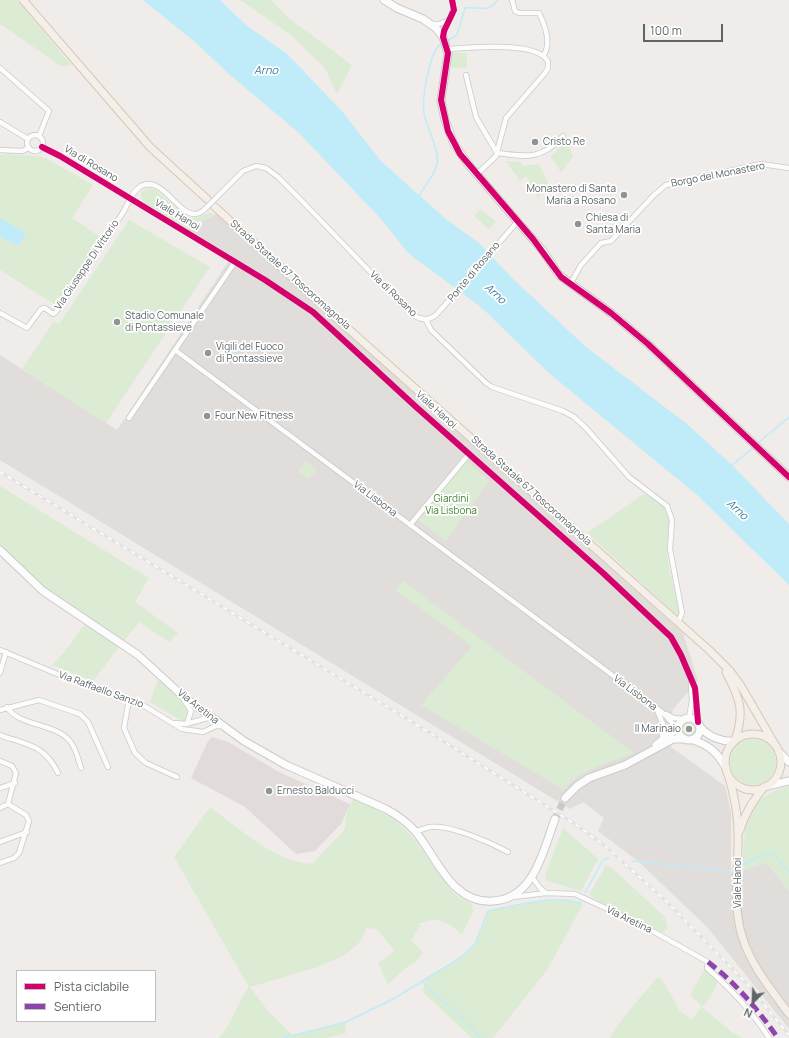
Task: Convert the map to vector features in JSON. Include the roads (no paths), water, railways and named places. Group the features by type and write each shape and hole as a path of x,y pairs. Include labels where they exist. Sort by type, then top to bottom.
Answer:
{"main road":[{"path":"23,0 150,147 207,199"},
{"name":"Strada Statale 67 Toscoromagnola","path":"215,207 344,325 678,622 730,671 741,686 774,743"},
{"name":"Strada Statale 67 Toscoromagnola","path":"721,663 732,684 741,712 740,728 735,740"},
{"path":"735,740 743,736 755,734 767,738 774,743 780,752"},
{"name":"Viale Hanoi","path":"735,740 726,753 727,771 737,810 738,834 736,892 742,936 757,970 789,1014"},
{"name":"Viale Hanoi","path":"738,834 744,816 752,802 766,786 773,781 780,768 780,752"},
{"name":"Viale Hanoi","path":"727,771 736,783 748,789 766,786"}],"street":[{"path":"384,0 431,24 445,43"},
{"path":"431,24 442,24 448,20 453,14 454,6 452,0"},
{"path":"512,0 515,11 519,13 539,13 543,22 548,44 544,55"},
{"path":"448,20 442,92 444,114 454,144 477,174 543,251 559,275 611,313 648,344 789,477"},
{"path":"445,43 498,46 536,52 544,55 548,62 548,68 506,118 494,159 477,174"},
{"path":"0,68 49,111 38,136"},
{"path":"466,75 476,117 497,153"},
{"path":"0,122 28,139"},
{"path":"28,139 32,136 38,136"},
{"path":"0,150 22,151 29,148 37,150 42,147 43,142 38,136"},
{"path":"497,153 524,156 538,155 551,149 563,136"},
{"path":"28,139 29,148"},
{"name":"Via di Rosano","path":"42,147 130,199 139,188 146,184 152,185 162,189 190,213 198,214 205,209 243,171 256,166 266,168 278,177 416,318 426,320 434,317 446,304"},
{"name":"Borgo del Monastero","path":"571,284 581,266 601,243 611,241 654,194 666,185 761,164 789,168"},
{"name":"Viale Hanoi","path":"130,199 235,262 313,312 655,620 671,637 691,678 696,695 699,725"},
{"name":"Via Giuseppe Di Vittorio","path":"0,313 27,328 41,309 44,308 53,314 56,313 130,199"},
{"name":"Ponte di Rosano","path":"446,304 518,221"},
{"path":"129,418 235,262"},
{"path":"426,320 431,330 492,387 563,411 574,417 586,428 629,477 667,506 672,520 670,549 682,613 678,622"},
{"name":"Via Lisbona","path":"175,350 656,708 674,718 686,718"},
{"path":"410,525 469,454"},
{"name":"Via Aretina","path":"0,550 43,591 138,655 181,695 252,747 279,762 391,812 404,820 415,832 449,881 464,894 486,901 497,901 512,897 535,894 564,892 586,898 708,962 707,968 740,1000 759,1022 769,1038"},
{"name":"Via Raffaello Sanzio","path":"0,650 90,687 129,699 150,708 182,729 200,733 213,727"},
{"path":"0,673 6,652"},
{"name":"Viale Hanoi","path":"677,728 686,718 692,700 691,678"},
{"path":"181,695 191,711 187,724"},
{"path":"129,699 124,728 135,753 146,763 177,777"},
{"path":"0,710 39,700 80,714 88,722 108,767"},
{"path":"7,707 15,716 57,731 66,736 74,746 81,768"},
{"path":"656,708 664,724 662,740"},
{"name":"Via Lisbona","path":"662,712 677,728"},
{"path":"174,723 187,724 211,717 214,721 213,727 223,726"},
{"path":"686,718 699,725 711,736 719,739 735,740"},
{"path":"693,740 699,735 699,725"},
{"path":"650,751 677,728 679,735 684,739"},
{"path":"0,735 45,752 58,773"},
{"path":"565,798 577,786 589,778 624,765 673,739 684,739"},
{"name":"Viale Hanoi","path":"684,739 693,740 712,748 720,758 727,771"},
{"path":"780,752 789,762"},
{"path":"0,761 15,768 17,775 8,804 0,808"},
{"path":"766,786 789,781"},
{"path":"0,788 15,783"},
{"path":"0,862 17,856 30,821 27,816 8,804"},
{"name":"Via Aretina","path":"512,897 526,886 532,877 555,819"},
{"path":"415,832 431,827 439,827 481,839 508,852"},
{"path":"0,842 27,832"},
{"path":"532,877 540,888 546,893"},
{"path":"526,886 535,894"}],"water":[{"name":"Arno","path":"143,0 220,0 247,26 286,53 341,110 381,161 446,219 480,244 513,279 586,347 687,424 732,465 789,524 789,585 697,495 550,374 482,308 408,253 381,219 299,133 229,74 195,42"},
{"path":"0,218 26,233 18,246 0,236"}],"waterway":[{"path":"447,41 457,35 465,8 486,8 490,7 498,0"},
{"path":"419,196 432,176 437,164 437,152 425,119 424,97 427,75 433,55 442,43"},
{"path":"757,444 789,417"},
{"path":"731,466 754,447"},
{"path":"741,865 772,852 789,872"},
{"path":"585,893 603,860 609,858"},
{"path":"632,861 730,871"},
{"path":"283,1038 346,1022 395,998 460,958 475,944 488,911 546,900 580,903 580,901"},
{"path":"422,981 481,1038"}],"tunnel":[{"path":"555,819 565,798"}],"railway":[{"path":"0,472 427,731 575,824 605,846 665,900 747,984 789,1035"}],"place":[{"name":"Cristo Re","path":"535,142"},
{"name":"Monastero di Santa Maria a Rosano","path":"624,195"},
{"name":"Chiesa di Santa Maria","path":"578,224"},
{"name":"Stadio Comunale di Pontassieve","path":"117,322"},
{"name":"Vigili del Fuoco di Pontassieve","path":"208,353"},
{"name":"Four New Fitness","path":"207,416"},
{"name":"Il Marinaio","path":"689,729"},
{"name":"Ernesto Balducci","path":"269,791"}],"park label":[{"name":"Giardini Via Lisbona","path":"451,504"}]}
